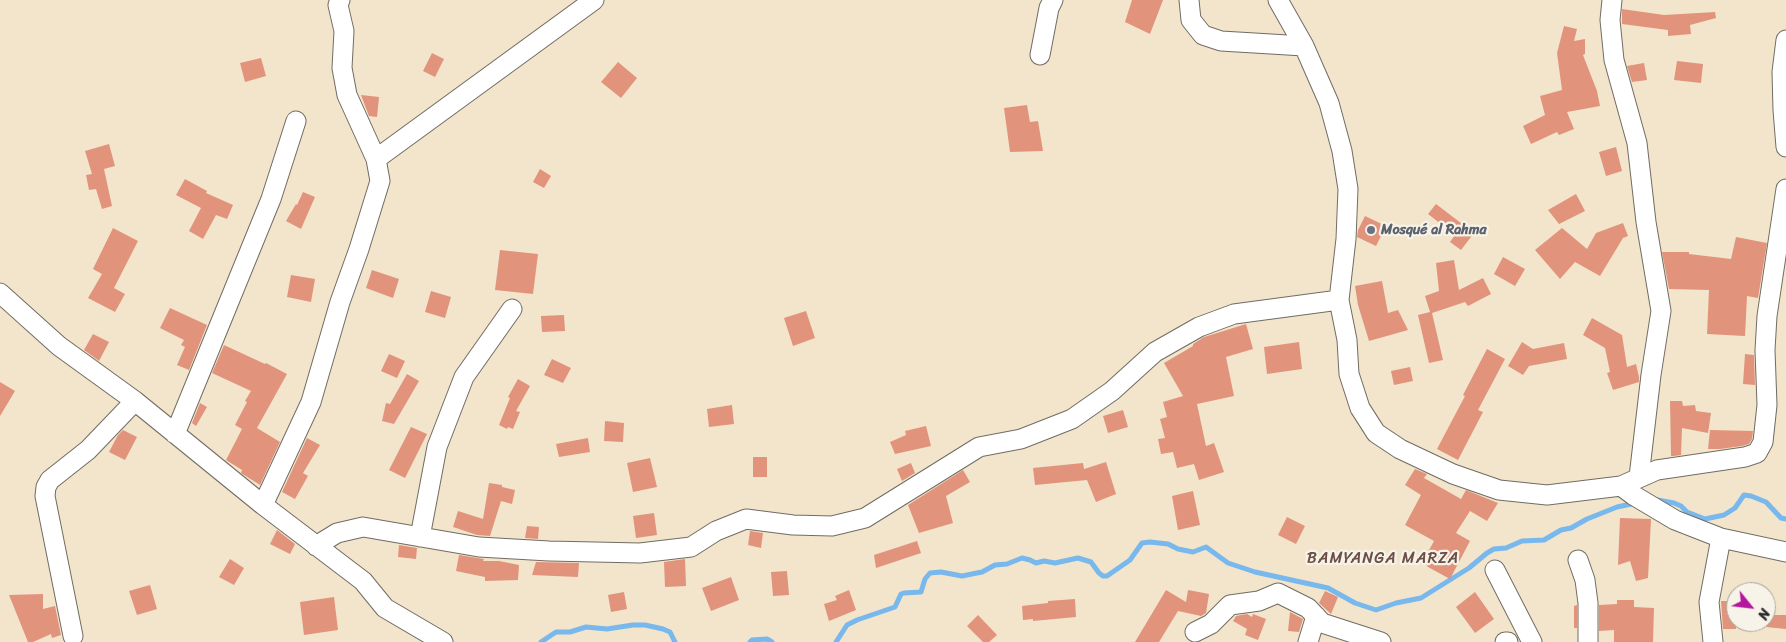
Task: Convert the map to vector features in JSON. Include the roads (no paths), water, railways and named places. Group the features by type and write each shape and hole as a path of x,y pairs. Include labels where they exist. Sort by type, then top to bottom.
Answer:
{"street":[{"path":"263,505 311,402 340,302 380,181 376,159 347,95 342,68 344,31 338,5 340,0"},
{"path":"376,159 594,0"},
{"path":"1040,55 1048,8 1053,0"},
{"path":"1189,0 1191,20 1203,35 1221,41 1304,46"},
{"path":"1278,0 1304,46 1329,102 1342,151 1348,189 1346,238 1339,300 1347,340 1349,374 1360,408 1376,433 1400,449 1453,474 1499,490 1547,495 1631,486 1657,470 1744,457 1757,453 1763,442 1767,405 1765,350 1767,316 1784,214 1786,189"},
{"path":"1612,0 1610,20 1614,60 1637,143 1646,222 1661,311 1631,486"},
{"path":"1786,40 1782,72 1782,110 1786,147"},
{"path":"175,434 271,200 296,121"},
{"path":"0,293 59,346 134,401 263,505 363,581 385,608 443,642"},
{"path":"316,546 337,533 363,527 479,548 640,553 691,547 716,531 746,519 793,525 832,526 865,518 980,447 1021,439 1072,419 1112,392 1155,352 1199,327 1234,314 1339,300"},
{"path":"420,537 437,447 464,376 512,310"},
{"path":"73,636 45,496 46,488 50,480 88,450 134,401"},
{"path":"1631,486 1652,507 1675,520 1721,538 1786,552"},
{"path":"1713,642 1709,602 1721,538"},
{"path":"1578,560 1585,580 1588,603 1588,642"},
{"path":"1495,570 1532,642"},
{"path":"1195,632 1211,624 1230,605 1259,601 1278,593 1308,608 1322,623 1381,642"},
{"path":"1308,642 1316,616"}],"waterway":[{"path":"1652,499 1674,503 1681,506 1687,512 1705,519 1724,515 1735,508 1744,495 1751,496 1766,502 1781,518 1786,519"},
{"path":"836,642 847,625 895,607 901,594 921,592 925,579 930,573 941,572 962,576 982,572 995,565 1007,564 1022,558 1036,563 1044,561 1055,563 1078,558 1091,562 1099,573 1107,576 1130,560 1142,543 1150,542 1168,544 1178,549 1193,552 1206,547 1228,563 1255,572 1328,588 1355,603 1376,610 1396,603 1421,598 1469,568 1494,549 1506,548 1522,541 1544,540 1561,530 1571,528 1587,519 1617,507 1636,503"},
{"path":"541,642 556,632 570,632 586,627 607,629 633,625 645,625 663,629 670,632 675,642"},
{"path":"750,642 752,640 767,639 772,642"}],"place":[{"name":"Mosqué al Rahma","path":"1371,230"}],"district":[{"name":"BAMYANGA MARZA","path":"1383,559"}]}
